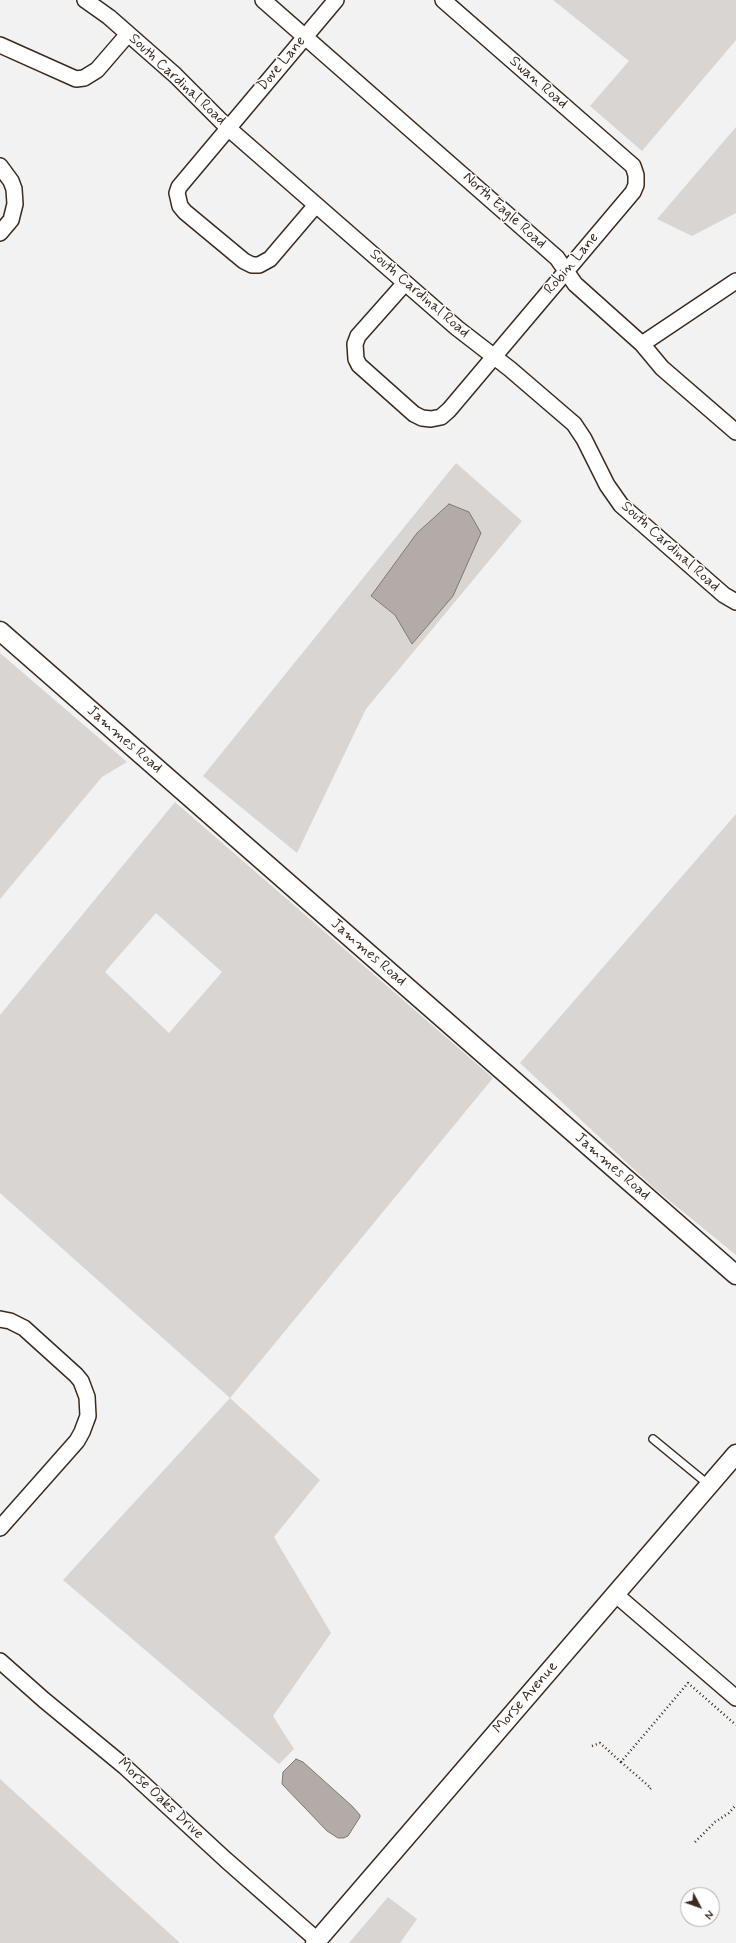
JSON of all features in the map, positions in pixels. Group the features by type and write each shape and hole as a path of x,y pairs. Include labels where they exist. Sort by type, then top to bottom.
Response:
{"street":[{"name":"South Cardinal Road","path":"84,0 109,16 175,75 228,128 405,282 574,424 584,439 607,485 621,505 724,595 736,602"},
{"name":"North Eagle Road","path":"263,0 557,258 575,284 642,344 662,368 736,432"},
{"name":"Dove Lane","path":"316,204 270,260 259,265 252,265 244,261 185,212 177,199 179,187 336,0"},
{"name":"Swan Road","path":"443,0 633,166"},
{"path":"0,45 76,79 84,78 97,70 128,34"},
{"path":"0,166 11,181 14,189 15,204 11,220 0,233"},
{"name":"Robin Lane","path":"405,282 358,336 354,351 356,359 359,365 414,414 422,418 431,419 441,417 633,192 636,185 636,175 633,166"},
{"path":"642,344 736,281"},
{"name":"Jammes Road","path":"0,631 736,1275"},
{"path":"0,1319 10,1321 24,1328 76,1375 80,1380 87,1397 88,1416 77,1441 0,1528"},
{"name":"Morse Avenue","path":"316,1942 736,1454"},
{"path":"615,1594 736,1698"},
{"name":"Morse Oaks Drive","path":"0,1661 44,1700 124,1766 316,1942"}],"lane":[{"path":"653,1439 709,1485"}],"path":[{"path":"621,1762 688,1683 736,1725"},
{"path":"592,1746 600,1743 651,1788 648,1791"},
{"path":"695,1842 715,1822 729,1813 736,1805"}],"shaded area":[{"path":"553,0 736,0 736,40 642,151 590,106 629,61"},
{"path":"736,127 736,213 692,236 657,219"},
{"path":"456,463 522,521 366,709 297,853 203,776","holes":["449,504 469,512 412,643 395,615 371,597 417,533"]},
{"path":"449,504 469,512 481,533 453,596 412,644 395,615 371,596 417,533"},
{"path":"0,653 127,762 102,777 0,899"},
{"path":"175,802 493,1078 230,1398 0,1193 0,1015","holes":["156,913 222,972 169,1033 105,972"]},
{"path":"736,814 736,1255 655,1189 520,1063"},
{"path":"230,1398 320,1480 274,1537 331,1633 273,1716 294,1749 279,1764 63,1580"},
{"path":"296,1759 303,1762 360,1815 348,1836 338,1838 327,1831 282,1784 283,1772"},
{"path":"0,1779 180,1943 0,1943"},
{"path":"388,1897 417,1919 400,1943 349,1943"}]}
